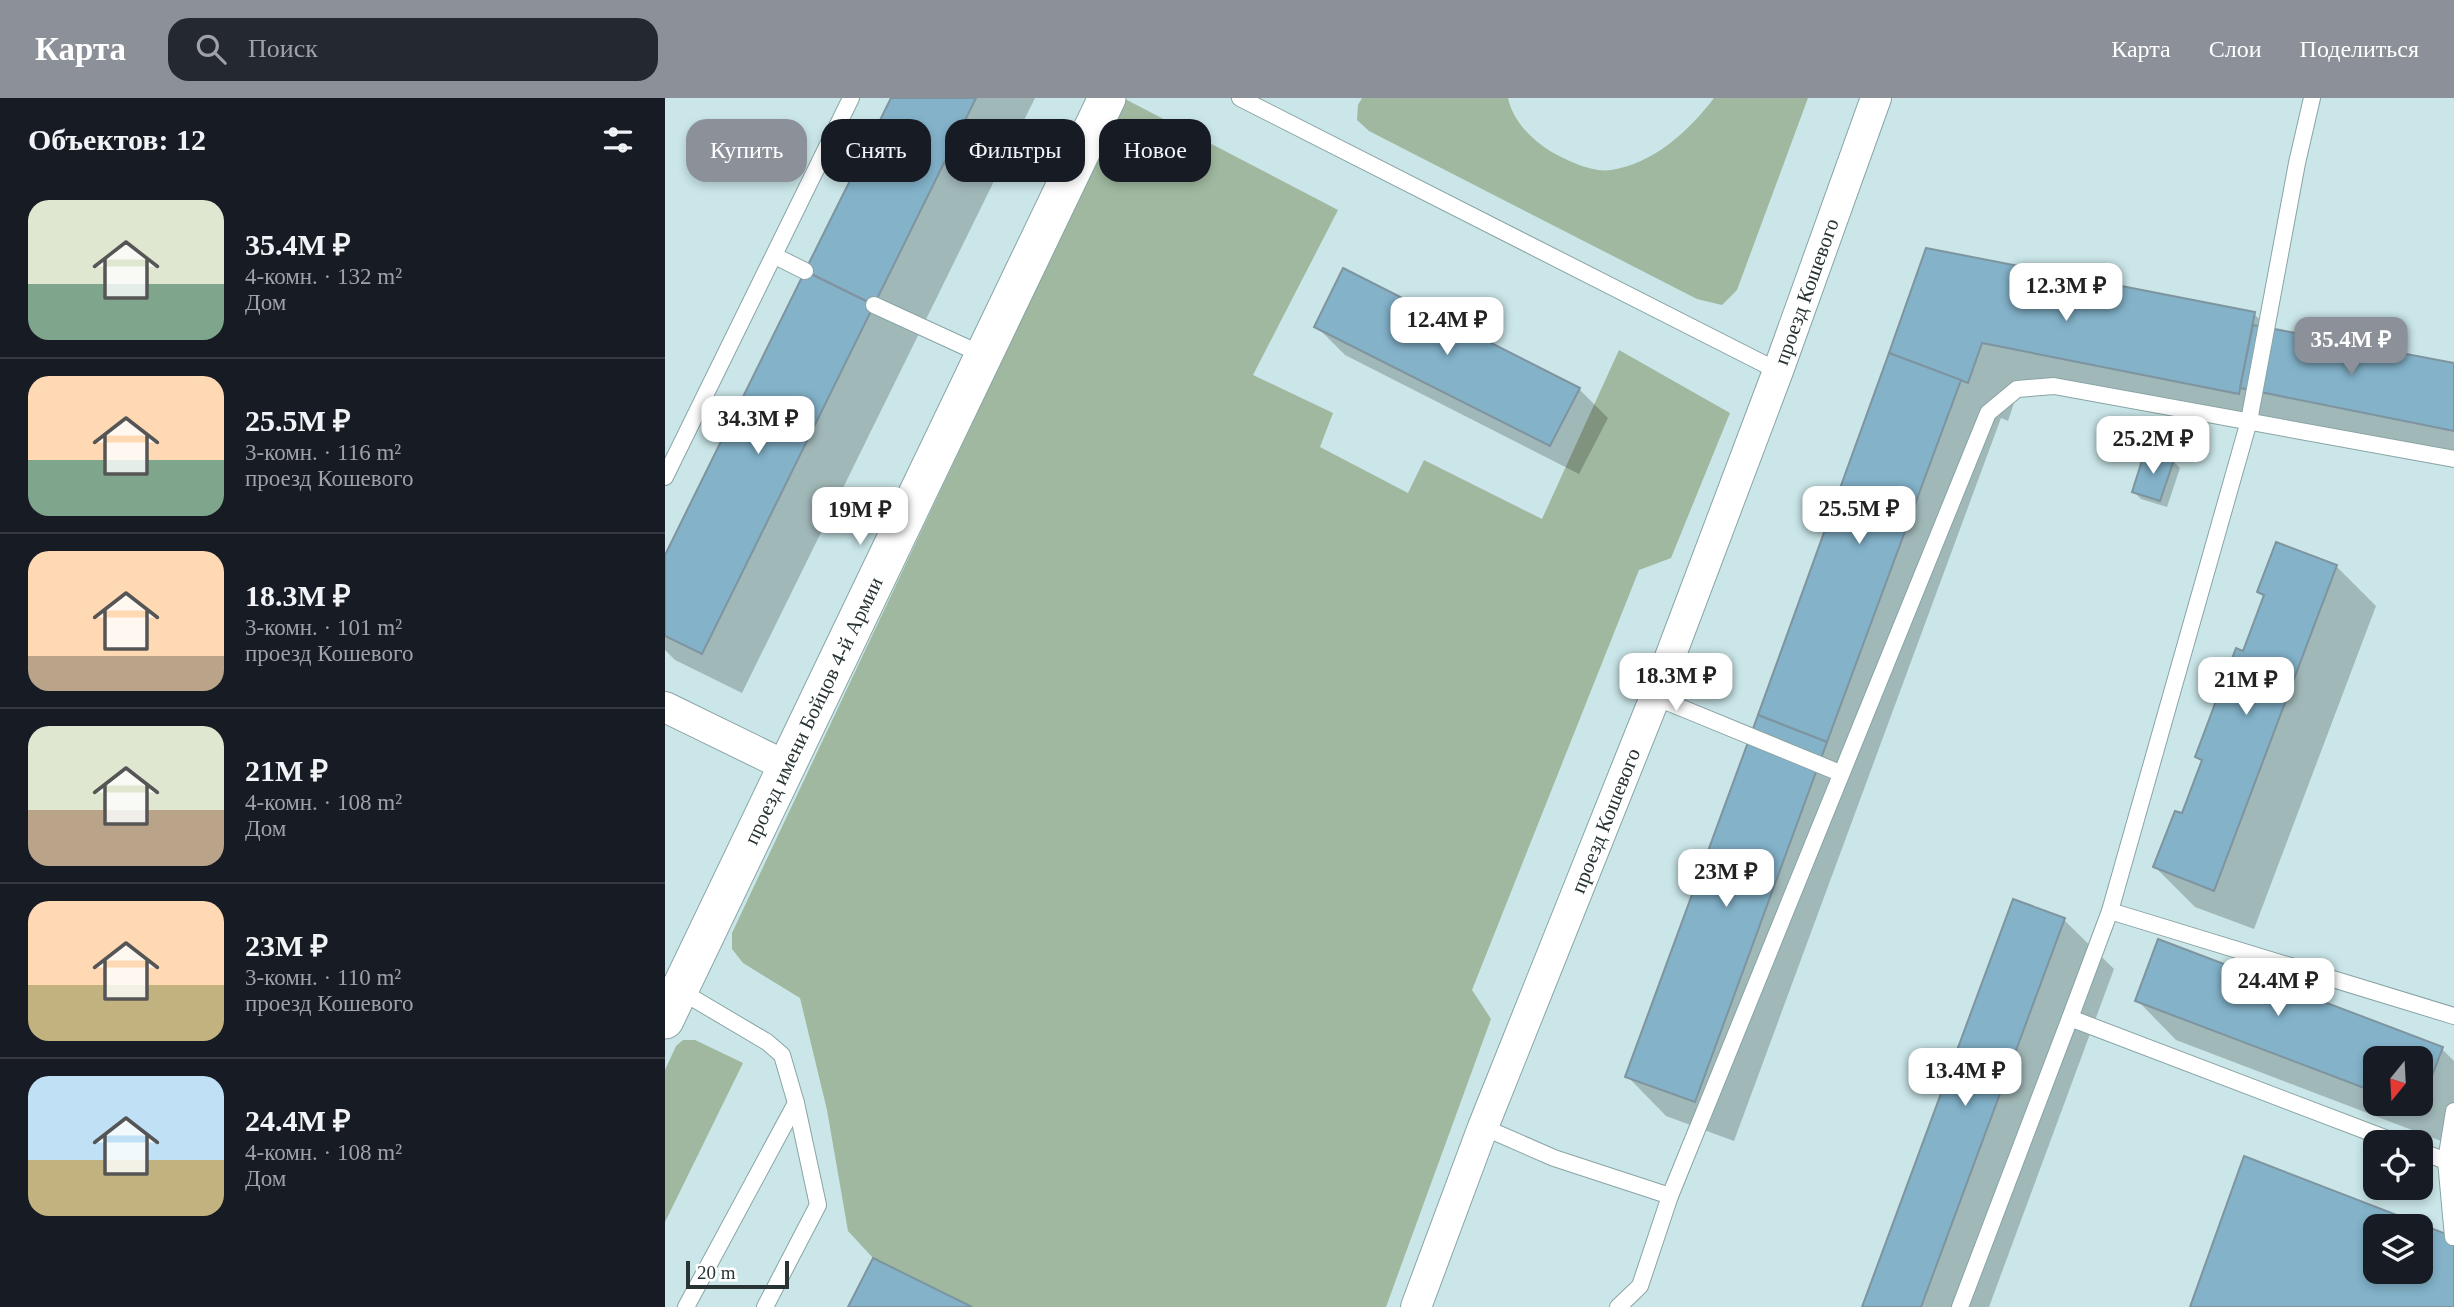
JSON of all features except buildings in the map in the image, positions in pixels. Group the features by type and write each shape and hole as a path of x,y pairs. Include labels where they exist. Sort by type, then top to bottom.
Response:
{"street":[{"name":"проезд имени Бойцов 4-й Армии","path":"672,1005 1107,98"},
{"name":"проезд Кошевого","path":"1416,1307 1483,1127 1655,697 1877,98"},
{"path":"665,707 788,766"}],"lane":[{"path":"665,477 851,98"},
{"path":"1240,98 1778,371"},
{"path":"1960,1307 2110,911 2249,421 2297,163 2312,98"},
{"path":"775,256 805,271"},
{"path":"874,305 983,355"},
{"path":"1618,1307 1640,1286 1670,1196 1988,413 2017,389 2054,386 2454,458"},
{"path":"1655,697 1840,773"},
{"path":"2110,911 2454,1016"},
{"path":"672,1005 767,1042 782,1055 796,1103 818,1205 765,1307"},
{"path":"2070,1018 2364,1130"},
{"path":"686,1307 796,1103"},
{"path":"2453,1237 2446,1161 2454,1111"},
{"path":"1483,1127 1553,1158 1670,1196"},
{"path":"2433,1156 2446,1161"}],"green space":[{"path":"1362,98 1508,98 1518,122 1543,146 1579,165 1596,170 1611,170 1641,161 1669,144 1714,98 1808,98 1737,290 1722,305 1697,299 1369,131 1357,120 1358,105"},
{"path":"1125,99 1163,119 1116,119"},
{"path":"1211,144 1338,210 1253,375 1333,413 1320,447 1408,493 1424,460 1542,519 1619,350 1730,413 1671,558 1639,570 1472,990 1491,1019 1386,1307 972,1307 873,1258 848,1231 827,1110 800,998 743,963 732,949 732,933 1099,154 1099,182 1211,182"},
{"path":"683,1040 695,1040 743,1063 665,1222 665,1070 676,1046"}]}
